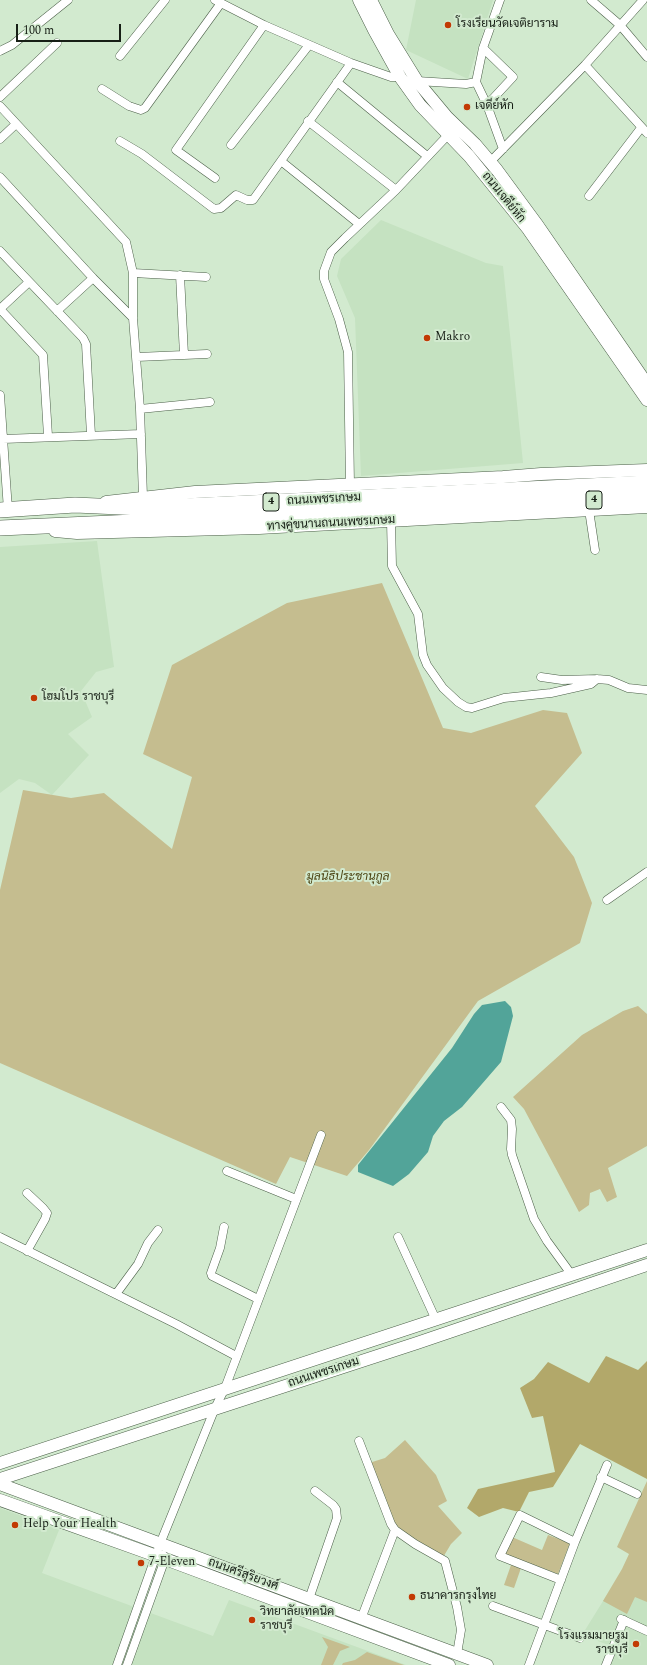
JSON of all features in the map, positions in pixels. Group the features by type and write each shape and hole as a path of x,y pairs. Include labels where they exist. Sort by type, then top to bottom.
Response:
{"highway":[{"name":"ถนนเพชรเกษม","path":"7,527 542,496 647,483"},
{"name":"ถนนเพชรเกษม","path":"4,510 75,505 142,508 542,496 647,496"}],"main road":[{"name":"ถนนเจดีย์หัก","path":"359,0 400,77 420,105 473,160 528,229 647,400"},
{"name":"ถนนเจดีย์หัก","path":"371,0 388,34 417,81 447,117 475,144 490,162 536,223 647,384"},
{"name":"4","path":"75,505 195,492 647,470"},
{"name":"ทางคู่ขนานถนนเพชรเกษม","path":"7,527 77,533 259,528 647,507"},
{"name":"ถนนเพชรเกษม","path":"0,1462 647,1250"},
{"path":"624,1258 629,1271"},
{"name":"ถนนเพชรเกษม","path":"0,1479 417,1343 647,1264"},
{"name":"ถนนศรีสุริยวงศ์","path":"0,1484 487,1665"},
{"name":"ถนนศรีสุริยวงศ์","path":"0,1500 160,1558 441,1664"},
{"path":"441,1664 442,1649"}],"street":[{"path":"0,51 12,44 68,0"},
{"path":"120,56 165,0"},
{"path":"500,0 482,48 476,82 487,104 503,149"},
{"path":"591,0 620,26 647,57"},
{"path":"490,162 585,65 643,0"},
{"path":"102,89 129,106 141,110 145,108 218,2 264,25 351,63 391,77 400,77"},
{"path":"215,178 176,150 264,25"},
{"path":"0,97 57,43"},
{"path":"231,145 309,45"},
{"path":"482,48 513,77 487,104"},
{"path":"120,141 142,154 216,210 221,208 236,195 247,200 253,200 308,121 351,63"},
{"path":"585,65 644,131 589,196"},
{"path":"417,81 466,84 476,82"},
{"path":"337,82 427,156"},
{"path":"0,106 124,239 129,249 133,273 133,318 137,357 144,497"},
{"path":"308,121 396,190"},
{"path":"0,139 16,124"},
{"path":"350,485 348,352 339,319 324,279 324,271 331,252 396,190 448,135"},
{"path":"281,160 359,224"},
{"path":"0,177 93,278 133,318"},
{"path":"0,251 83,338 86,344 91,435"},
{"path":"133,273 206,277"},
{"path":"180,275 184,355"},
{"path":"57,311 93,278"},
{"path":"29,282 0,309 43,355 48,436"},
{"path":"137,357 207,354"},
{"path":"0,395 3,439 4,510"},
{"path":"140,409 210,402"},
{"path":"3,439 48,436 141,434"},
{"path":"589,510 595,550"},
{"path":"392,521 392,566 418,614 423,655 427,666 443,688 458,702 466,707 472,708 504,698 551,693 591,684 597,679"},
{"path":"542,676 562,680 609,680 628,688 647,690"},
{"path":"607,900 647,872"},
{"path":"501,1107 511,1120 512,1129 510,1149 534,1219 546,1241 571,1274"},
{"path":"127,1665 160,1558 160,1544 224,1388 321,1135"},
{"path":"227,1171 296,1199"},
{"path":"27,1194 47,1213 27,1251"},
{"path":"224,1227 220,1248 211,1273 212,1276 258,1300"},
{"path":"116,1294 138,1264 148,1243 158,1230"},
{"path":"0,1237 116,1294 236,1356"},
{"path":"398,1237 436,1320"},
{"path":"359,1441 390,1524 395,1530 415,1544 445,1561 457,1607 461,1630 457,1654"},
{"path":"529,1665 575,1542 607,1465"},
{"path":"601,1477 637,1494"},
{"path":"309,1599 337,1518 334,1505 315,1491"},
{"path":"561,1580 500,1556 520,1515 575,1542"},
{"path":"361,1619 395,1530"},
{"path":"117,1665 160,1558"},
{"path":"493,1606 580,1638"},
{"path":"608,1663 623,1620 647,1631"}],"shaded area":[{"name":"โรงเรียนวัดเจติยาราม","path":"416,0 493,0 468,79 406,50"},
{"path":"381,220 486,263 503,266 523,463 361,476 355,318 337,276 341,259"},
{"path":"97,541 114,667 96,672 81,691 92,717 68,734 89,755 52,795 35,783 19,779 0,793 0,547"},
{"path":"606,1356 638,1370 647,1361 647,1479 580,1444 553,1487 529,1492 519,1512 503,1508 479,1517 467,1508 478,1489 555,1472 543,1416 532,1418 520,1388 534,1379 548,1362 589,1383"},
{"path":"0,1508 59,1530 42,1573 213,1636 229,1600 406,1665 0,1665"},
{"name":"โรงแรมมายรูม ราชบุรี","path":"613,1585 647,1600 647,1665 604,1665 611,1646 582,1635"}],"green space":[{"name":"มูลนิธิประชานุกูล","path":"382,583 443,728 471,733 543,710 567,713 582,753 535,806 574,857 592,903 580,943 478,1001 369,1150 347,1176 290,1157 276,1184 0,1063 0,890 23,790 71,798 104,793 172,849 192,777 143,754 172,665 287,603"},
{"path":"638,1006 647,1014 647,1146 608,1168 617,1197 607,1202 600,1189 590,1193 589,1205 579,1212 524,1109 513,1097 582,1035 623,1011"},
{"path":"405,1440 436,1475 447,1501 438,1506 462,1533 451,1544 442,1559 395,1530 369,1463 385,1458"},
{"path":"647,1481 647,1602 635,1597 627,1614 603,1601 629,1554 617,1547"},
{"path":"548,1535 570,1543 558,1574 504,1554 512,1537 542,1550"},
{"path":"511,1565 521,1568 514,1588 504,1585"},
{"path":"322,1637 350,1647 340,1651 333,1665 321,1665 328,1647"},
{"path":"367,1652 404,1665 342,1665 343,1663 355,1660"}],"water":[{"path":"505,1001 511,1007 513,1016 501,1062 462,1107 444,1121 433,1136 428,1152 409,1174 393,1186 358,1172 358,1165 452,1048 474,1014 482,1005"}],"place":[{"name":"โรงเรียนวัดเจติยาราม","path":"448,25"},
{"name":"เจดีย์หัก","path":"467,107"},
{"name":"Makro","path":"427,338"},
{"name":"โฮมโปร ราชบุรี","path":"34,698"},
{"name":"Help Your Health","path":"15,1525"},
{"name":"7-Eleven","path":"141,1563"},
{"name":"ธนาคารกรุงไทย","path":"412,1597"},
{"name":"วิทยาลัยเทคนิค ราชบุรี","path":"252,1620"},
{"name":"โรงแรมมายรูม ราชบุรี","path":"636,1644"}]}
